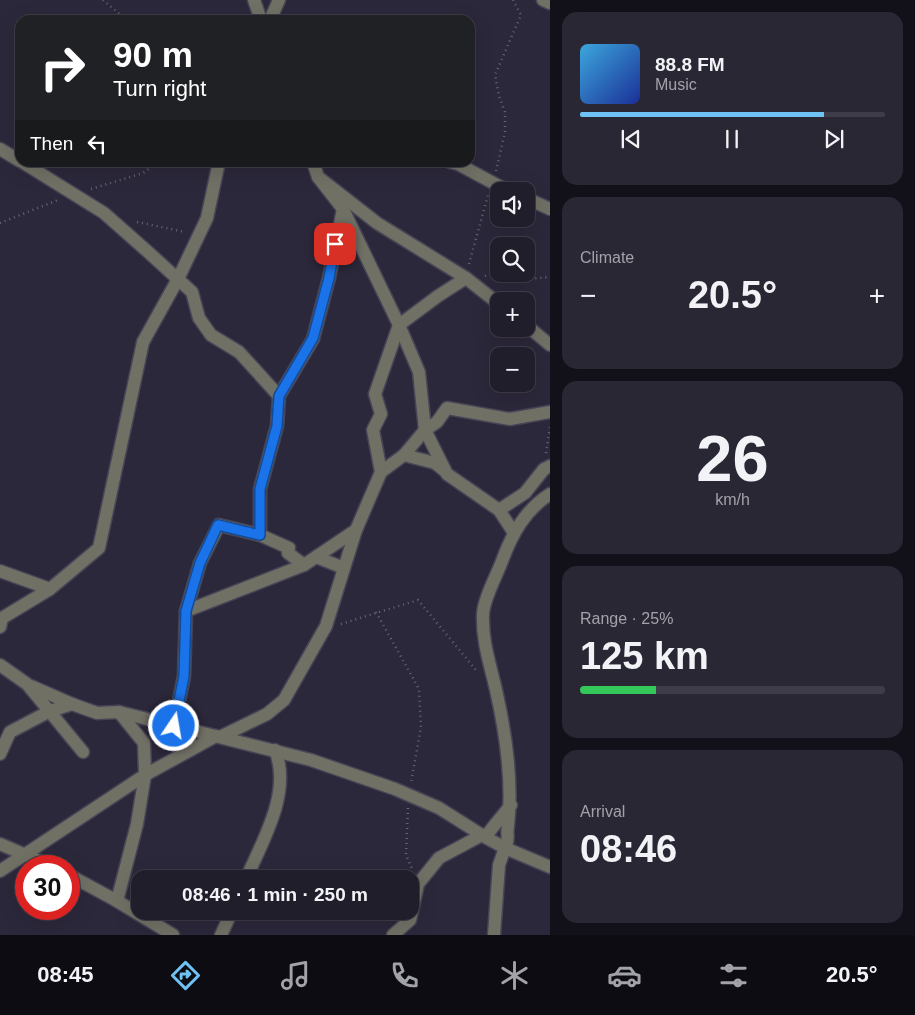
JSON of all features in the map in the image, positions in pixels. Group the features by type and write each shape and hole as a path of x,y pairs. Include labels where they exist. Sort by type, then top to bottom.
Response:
{"street":[{"path":"254,0 259,15"},
{"path":"272,15 279,0"},
{"path":"543,0 550,3"},
{"path":"0,150 15,159"},
{"path":"29,167 104,213 178,279 192,292 198,318 211,336 239,352 279,396"},
{"path":"0,627 2,618 50,589 99,548 143,342 178,279 207,218 218,167"},
{"path":"315,167 318,177 343,209 399,325 419,372 425,430 448,474"},
{"path":"463,167 490,182"},
{"path":"318,177 377,223 466,278 490,297"},
{"path":"535,202 550,209"},
{"path":"260,535 260,489 277,426 279,396 313,338 329,278 343,209"},
{"path":"381,472 373,430 381,414 375,394 399,325 466,278"},
{"path":"535,332 550,345"},
{"path":"0,844 26,855 145,775 267,714 284,700 326,626 356,530 381,472 404,455 425,430 437,422 447,408 510,419 550,412"},
{"path":"404,455 435,463 499,510 514,533"},
{"path":"499,510 525,493 547,468"},
{"path":"494,935 499,865 508,842 507,829 511,805 503,730 496,691 484,645 483,612 514,533 536,503 550,494"},
{"path":"174,726 184,676 186,611 200,563 218,525 260,535 289,548 288,554 304,565"},
{"path":"186,611 304,565 356,530"},
{"path":"316,557 344,568"},
{"path":"0,571 50,589"},
{"path":"0,665 26,684 83,752"},
{"path":"26,684 98,713 119,712 311,760 409,795 439,808 505,848 550,867"},
{"path":"0,754 10,732 50,711 72,704"},
{"path":"117,901 138,824 145,775 144,743 119,712"},
{"path":"250,870 280,796 280,762 275,750"},
{"path":"419,883 440,858 483,836 511,805"},
{"path":"0,871 15,862"},
{"path":"80,881 173,935"},
{"path":"221,935 228,920"},
{"path":"394,935 410,920"}],"path":[{"path":"103,0 119,15"},
{"path":"491,182 499,164 505,132 506,112 499,96 495,75 521,15 513,0"},
{"path":"466,278 490,186"},
{"path":"133,221 199,234"},
{"path":"535,278 550,277"},
{"path":"547,468 550,427"},
{"path":"326,626 336,626 418,600 478,671"},
{"path":"376,612 419,689 422,727 409,795 406,855 412,870"}],"route":[{"path":"174,726 184,676 186,611 200,563 218,525 260,535 260,489 277,426 279,396 313,338 329,278 335,244"}]}
